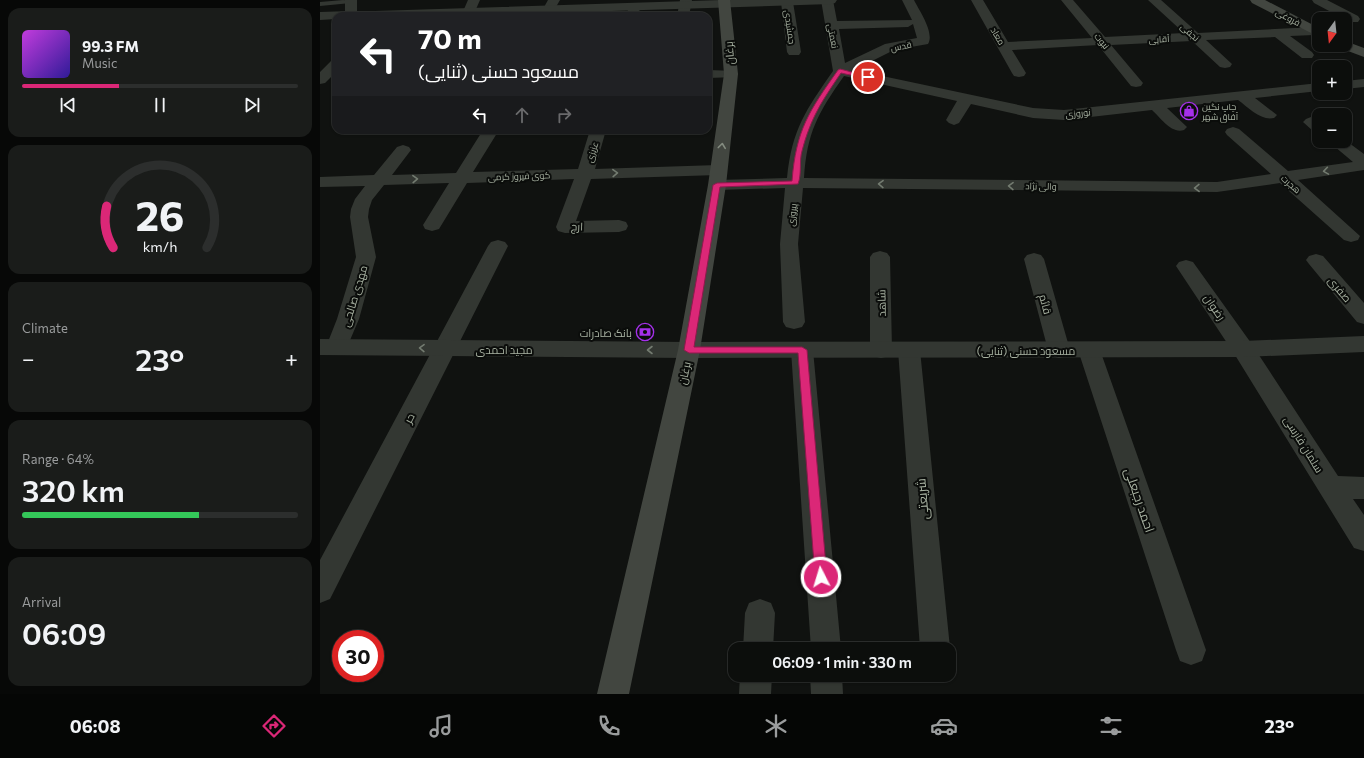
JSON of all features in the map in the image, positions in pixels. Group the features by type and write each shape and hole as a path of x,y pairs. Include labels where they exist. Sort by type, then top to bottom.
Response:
{"main road":[{"name":"فروغی","path":"1256,0 1312,29"},
{"name":"برغان","path":"613,694 689,350 718,177 731,74 724,2"},
{"path":"1352,48 1364,53"}],"street":[{"path":"351,0 351,12"},
{"path":"468,12 474,0"},
{"name":"نعمتی","path":"826,0 840,71"},
{"path":"513,12 552,5 580,12 640,7 685,7 724,2 831,0"},
{"name":"قدس","path":"840,71 890,47 923,41 924,37 908,0"},
{"name":"معاد","path":"977,0 1019,73"},
{"name":"نبوت","path":"1067,0 1136,83"},
{"name":"نجفی","path":"1154,0 1225,64"},
{"path":"1318,0 1354,19"},
{"name":"جمشیدی","path":"786,1 794,52"},
{"path":"320,16 332,16"},
{"path":"831,25 908,23"},
{"name":"آقایی","path":"1004,46 1312,32"},
{"path":"1278,33 1307,55"},
{"path":"320,80 332,68"},
{"name":"نوروزی","path":"840,71 1033,113 1064,115 1312,88"},
{"name":"پیروزی","path":"794,322 789,244 797,157 804,130 815,107 840,71"},
{"path":"712,74 731,74"},
{"path":"1352,84 1364,83"},
{"path":"1242,96 1269,115"},
{"path":"954,120 966,99"},
{"path":"1155,105 1179,127"},
{"name":"هجرت","path":"1232,132 1351,236"},
{"path":"432,226 489,134"},
{"name":"عزیزی","path":"585,174 597,134"},
{"path":"1345,148 1364,164"},
{"name":"مهدی صالحی","path":"329,347 348,320 366,257 359,217 360,209 364,199 403,150"},
{"name":"والی نژاد","path":"718,177 795,183 1201,188 1284,178 1364,164"},
{"name":"کوی فیروز کرمی","path":"320,182 585,174 718,177"},
{"name":"ارج","path":"585,174 565,227 619,226"},
{"name":"حر","path":"320,589 498,246"},
{"name":"شاهد","path":"880,256 881,350"},
{"name":"قائم","path":"1034,259 1059,350"},
{"name":"صفری","path":"1316,260 1364,317"},
{"name":"رضوان","path":"1186,266 1243,349"},
{"name":"مسعود حسنی (ثنایی)","path":"689,350 1243,349 1364,344"},
{"name":"مجید احمدی","path":"329,347 689,350"},
{"name":"سلمان فارسی","path":"1243,349 1364,539"},
{"path":"802,350 825,642"},
{"name":"شریعتی","path":"909,350 934,642"},
{"name":"احمد رجبعلی","path":"1089,350 1191,650"},
{"path":"1331,487 1364,488"},
{"path":"758,642 760,613"},
{"path":"755,694 756,682"},
{"path":"826,682 827,694"}],"lane":[{"path":"320,4 351,0"}],"place":[{"name":"چاپ نگین آفاق شهر","path":"1189,111"},
{"name":"بانک صادرات","path":"645,332"}],"route":[{"path":"821,577 802,350 689,350 717,185 795,183 797,157 804,130 815,107 840,71 868,77"}]}
